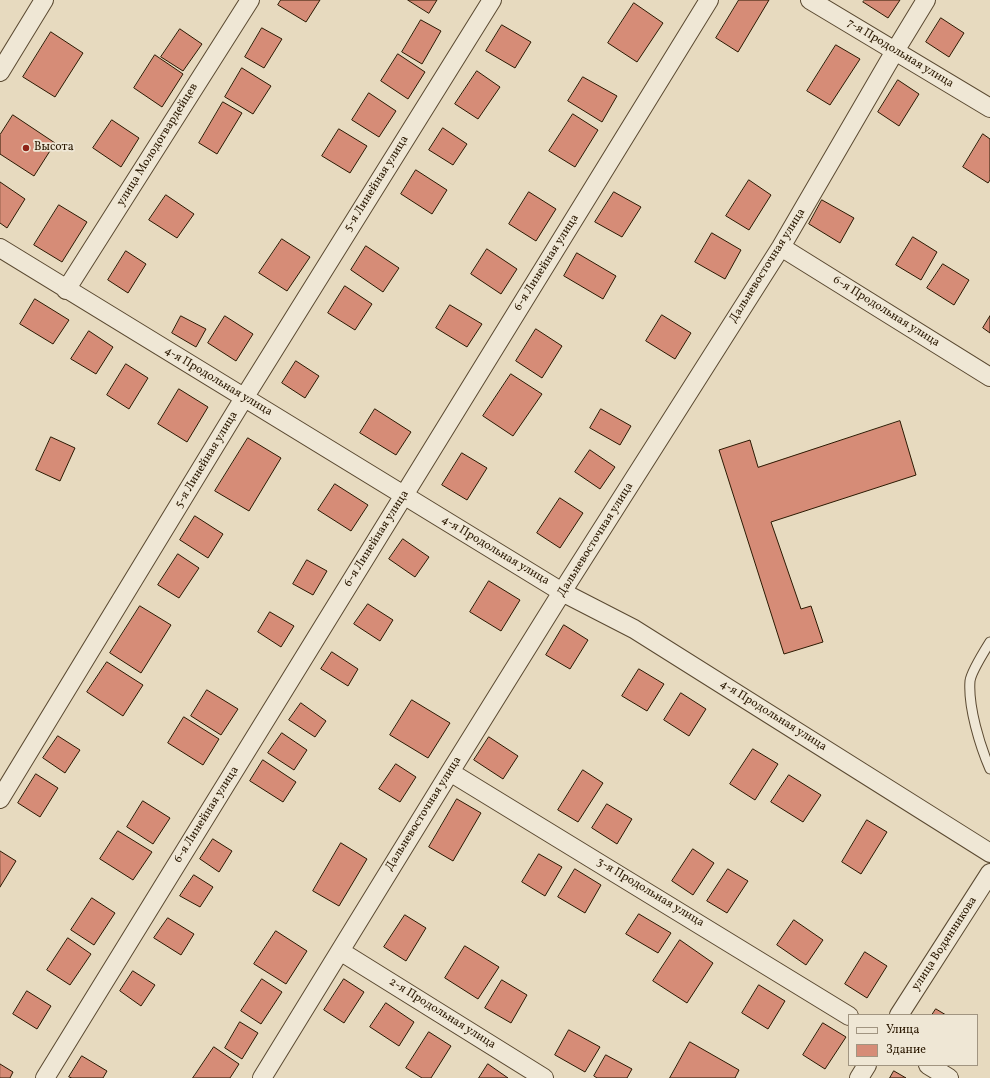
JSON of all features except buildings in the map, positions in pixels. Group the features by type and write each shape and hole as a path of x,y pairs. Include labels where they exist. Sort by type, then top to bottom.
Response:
{"street":[{"path":"0,72 44,0"},
{"name":"улица Молодогвардейцев","path":"66,290 250,0"},
{"name":"5-я Линейная улица","path":"0,799 244,398 492,0"},
{"name":"6-я Линейная улица","path":"45,1078 709,0"},
{"name":"7-я Продольная улица","path":"810,0 990,108"},
{"name":"Дальневосточная улица","path":"262,1078 562,592 781,247 926,0"},
{"name":"6-я Продольная улица","path":"781,247 990,377"},
{"name":"4-я Продольная улица","path":"0,248 66,290 562,592 634,629 990,853"},
{"name":"3-я Продольная улица","path":"450,772 848,1015"},
{"name":"улица Водянникова","path":"900,1014 990,873"},
{"name":"2-я Продольная улица","path":"340,951 544,1078"},
{"path":"859,1078 866,1066"},
{"path":"930,1066 949,1078"}],"lane":[{"path":"990,642 970,680 971,707 983,754 990,769"}],"place":[{"name":"Высота","path":"26,148"}]}
